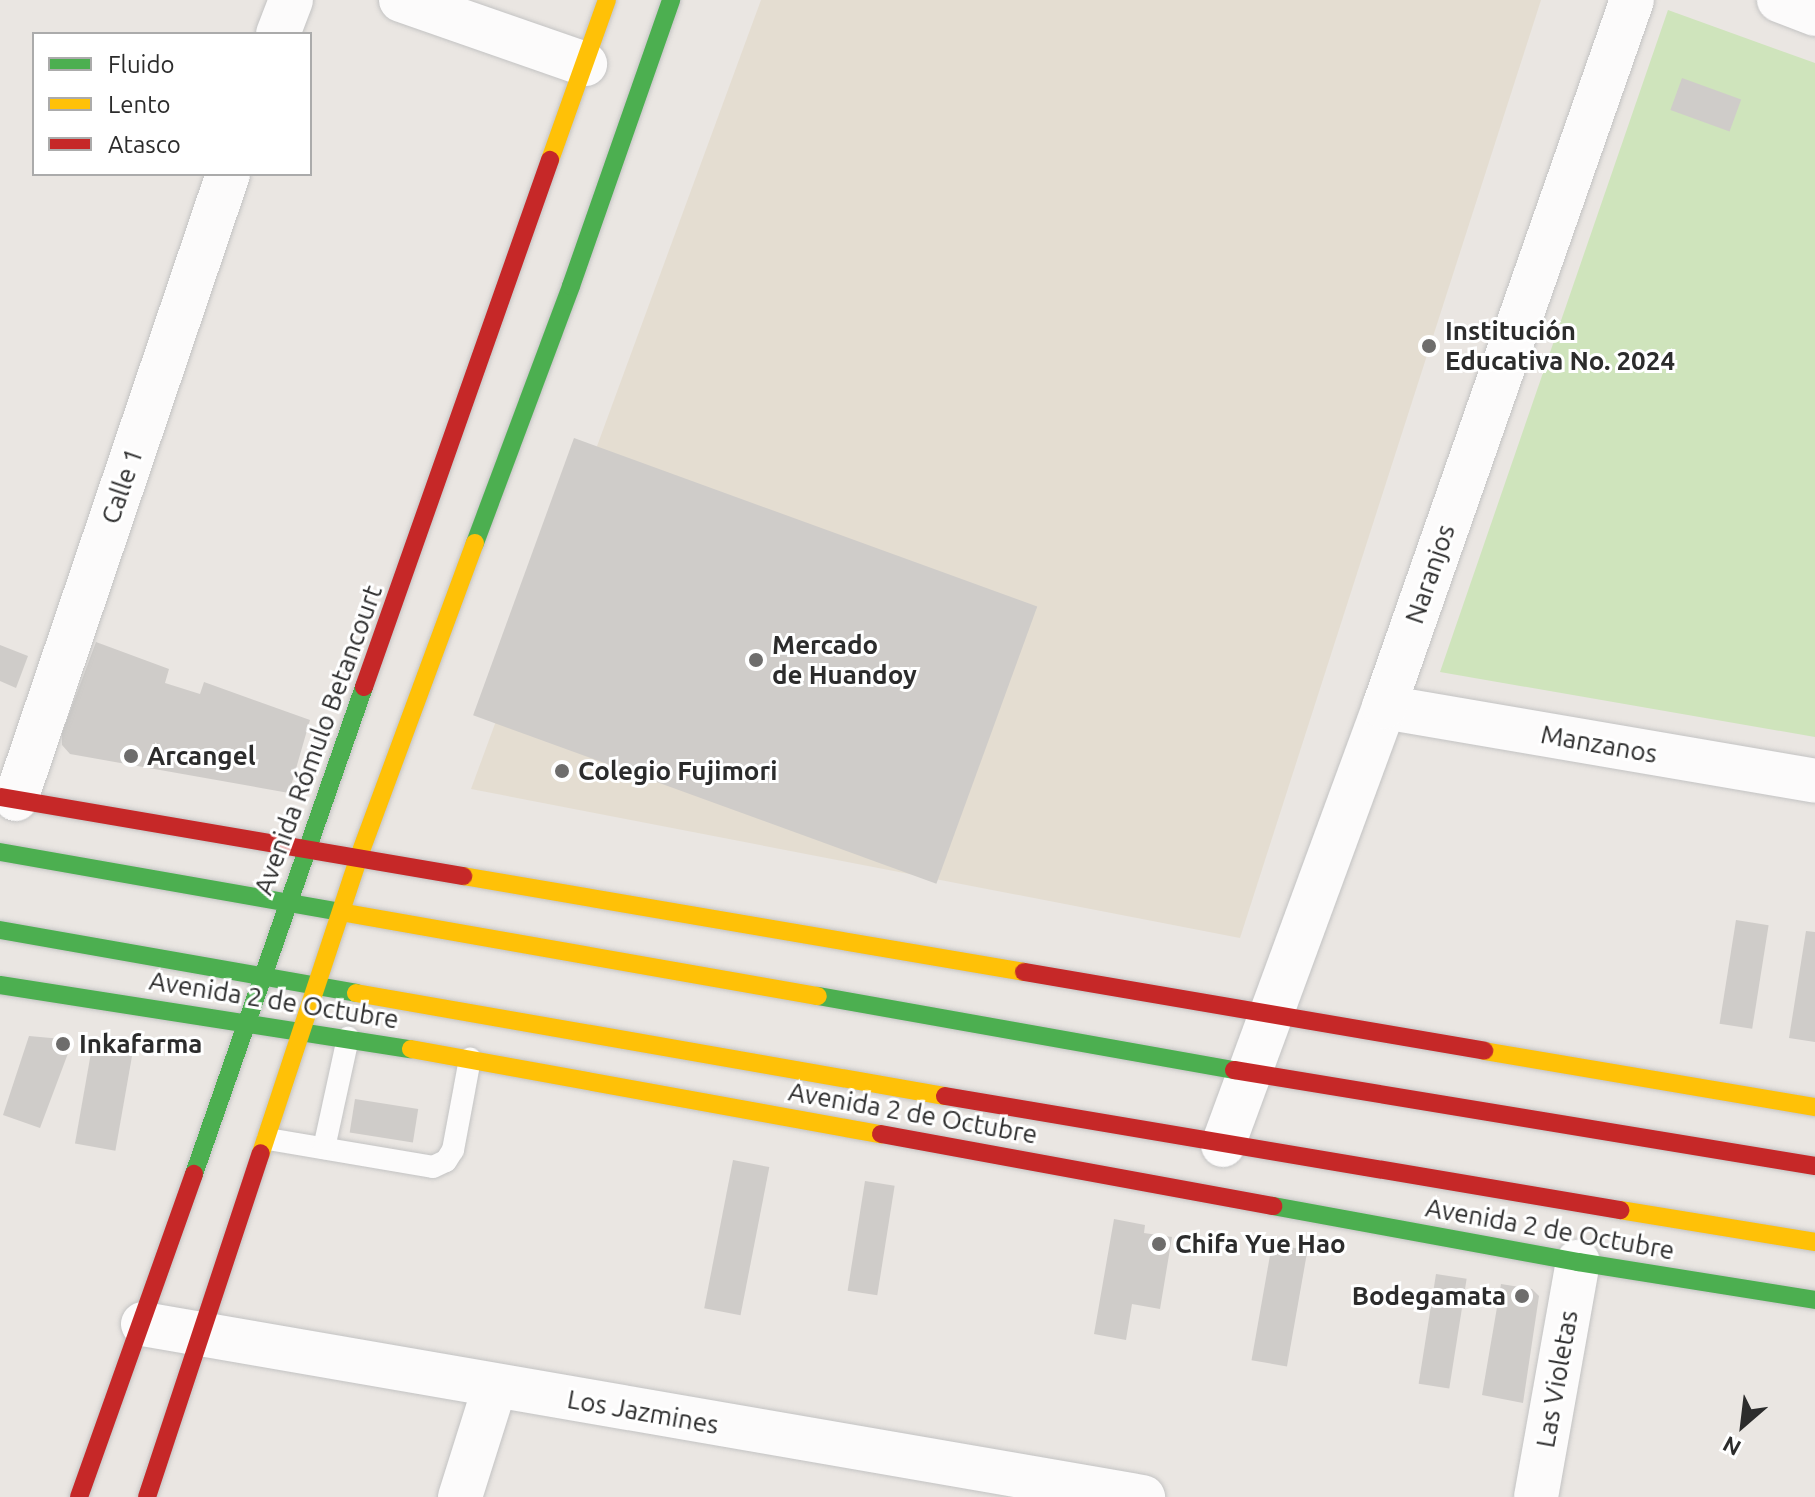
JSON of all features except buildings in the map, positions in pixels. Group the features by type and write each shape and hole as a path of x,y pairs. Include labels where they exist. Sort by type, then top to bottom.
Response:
{"street":[{"path":"279,32 291,0"},
{"path":"401,0 585,64"},
{"name":"Avenida Rómulo Betancourt","path":"79,1497 143,1324 288,900 607,0"},
{"path":"147,1497 204,1334 358,859 571,286 671,0"},
{"name":"Naranjos","path":"1223,1145 1384,707 1632,0"},
{"path":"1779,0 1815,14"},
{"name":"Calle 1","path":"8,798 227,176"},
{"name":"Manzanos","path":"1384,707 1815,781"},
{"path":"8,798 1272,1017 1815,1107"},
{"path":"0,852 341,909 1252,1073 1815,1166"},
{"name":"Avenida 2 de Octubre","path":"0,930 1223,1145 1815,1242"},
{"name":"Avenida 2 de Octubre","path":"0,985 246,1021 470,1059 1578,1262 1815,1300"},
{"name":"Las Violetas","path":"1536,1497 1578,1262"},
{"name":"Los Jazmines","path":"143,1324 1143,1497"},
{"path":"460,1497 495,1386"}],"lane":[{"path":"324,1148 348,1038"},
{"path":"268,1139 433,1167 446,1161 453,1150 470,1059"}],"shaded area":[{"path":"761,0 1541,0 1240,938 471,789"}],"green space":[{"path":"1668,10 1815,63 1815,737 1440,672"}],"traffic: fast":[{"path":"475,543 571,286 671,0"},
{"path":"194,1174 364,687"},
{"path":"0,852 346,913"},
{"path":"0,930 356,993"},
{"path":"0,985 411,1049"},
{"path":"818,996 1234,1070"},
{"path":"1273,1206 1578,1262 1815,1300"}],"traffic: slow":[{"path":"550,160 607,0"},
{"path":"261,1153 358,859 475,543"},
{"path":"463,876 1024,972"},
{"path":"346,913 818,996"},
{"path":"356,993 945,1096"},
{"path":"411,1049 881,1134"},
{"path":"1484,1051 1815,1107"},
{"path":"1620,1210 1815,1242"}],"traffic: jam":[{"path":"364,687 550,160"},
{"path":"0,797 463,876"},
{"path":"1024,972 1484,1051"},
{"path":"1234,1070 1815,1166"},
{"path":"945,1096 1620,1210"},
{"path":"881,1134 1273,1206"},
{"path":"147,1497 261,1153"},
{"path":"79,1497 194,1174"}],"place":[{"name":"Institución Educativa No. 2024","path":"1429,346"},
{"name":"Mercado de Huandoy","path":"756,660"},
{"name":"Arcangel","path":"131,756"},
{"name":"Colegio Fujimori","path":"562,771"},
{"name":"Inkafarma","path":"63,1044"},
{"name":"Chifa Yue Hao","path":"1159,1244"},
{"name":"Bodegamata","path":"1522,1296"}]}
